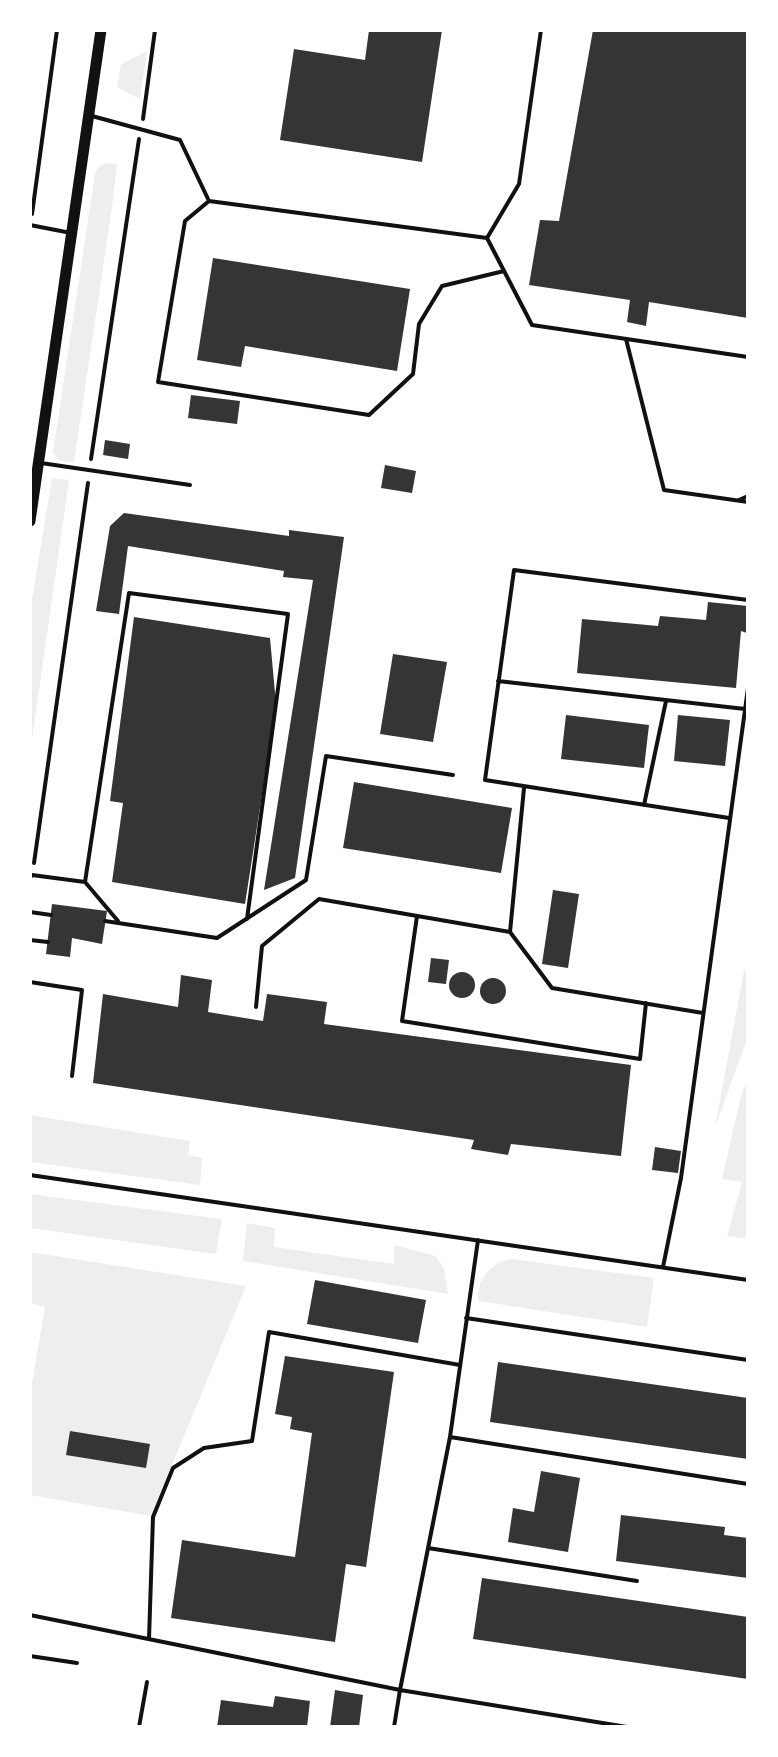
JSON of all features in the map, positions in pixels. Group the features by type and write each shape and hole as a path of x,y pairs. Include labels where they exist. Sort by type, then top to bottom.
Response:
{"street":[{"path":"30,521 101,30"}],"lane":[{"path":"487,238 519,184 541,30"},
{"path":"90,115 180,140 209,201"},
{"path":"487,238 209,201 185,221 158,382 369,415 413,374 419,324 442,286 504,271"},
{"path":"30,225 71,233"},
{"path":"487,238 532,325 748,357"},
{"path":"626,339 664,490 748,502"},
{"path":"39,462 190,485"},
{"path":"737,501 748,496"},
{"path":"729,818 485,780 514,570 748,600"},
{"path":"85,882 129,593 288,614 247,919"},
{"path":"498,681 745,709"},
{"path":"663,1267 678,1197 748,688"},
{"path":"644,805 666,701"},
{"path":"105,921 217,938 306,880 326,756 453,775"},
{"path":"524,788 510,932 552,988 703,1013"},
{"path":"30,878 32,875 85,882 120,923"},
{"path":"256,1007 262,946 319,899 510,932"},
{"path":"30,912 51,915"},
{"path":"417,916 402,1021 640,1059 646,1003"},
{"path":"30,940 48,942"},
{"path":"30,982 82,990 72,1076"},
{"path":"30,1175 748,1280"},
{"path":"394,1727 450,1437 478,1240"},
{"path":"466,1318 748,1360"},
{"path":"149,1639 153,1517 173,1468 204,1448 252,1441 269,1332 460,1365"},
{"path":"450,1437 748,1484"},
{"path":"428,1548 637,1581"},
{"path":"30,1615 400,1690 627,1727"},
{"path":"30,1656 77,1663"},
{"path":"139,1727 147,1682"}],"path":[{"path":"30,225 57,30"}],"shaded area":[{"path":"147,51 140,99 117,87 121,64"},
{"path":"117,164 112,207 74,462 65,462 57,459 53,452 95,174 99,166"},
{"path":"52,478 69,480 30,753 30,611"},
{"path":"744,970 748,971 748,1037 715,1127"},
{"path":"748,1080 748,1239 727,1236 742,1182 722,1179 742,1092"},
{"path":"30,1115 190,1141 188,1155 202,1158 200,1185 30,1162"},
{"path":"30,1194 222,1219 216,1254 30,1228"},
{"path":"247,1223 275,1228 274,1247 394,1264 394,1245 436,1256 444,1269 448,1294 243,1261"},
{"path":"30,1252 246,1286 151,1516 30,1495 30,1395 45,1307 30,1303"},
{"path":"512,1259 654,1278 647,1327 478,1301 480,1283 487,1272 499,1262"}],"building":[{"path":"369,30 442,30 422,162 280,140 294,49 365,60"},
{"path":"593,30 748,30 748,318 649,302 646,326 627,322 630,300 529,285 540,220 559,221"},
{"path":"213,258 410,289 397,371 245,346 241,367 197,360"},
{"path":"191,395 240,401 237,424 188,418"},
{"path":"105,440 130,444 128,459 103,455"},
{"path":"385,465 416,471 412,493 381,488"},
{"path":"124,513 289,536 289,530 344,537 295,878 264,890 313,580 283,577 284,571 128,546 119,614 96,611 110,526"},
{"path":"708,602 748,606 747,633 741,631 736,688 577,673 582,619 658,626 660,616 706,620"},
{"path":"134,617 270,638 276,704 245,904 112,882 123,803 110,801"},
{"path":"393,654 447,662 433,742 380,734"},
{"path":"566,715 649,725 644,768 561,759"},
{"path":"678,715 730,720 725,766 674,761"},
{"path":"354,782 512,808 501,873 343,848"},
{"path":"553,890 579,894 568,968 542,964"},
{"path":"52,904 107,911 102,944 72,938 70,957 46,954"},
{"path":"431,958 449,960 446,984 428,982"},
{"path":"462,972 471,976 475,985 471,994 462,998 453,994 449,985 453,976"},
{"path":"181,975 212,980 208,1012 263,1021 267,994 327,1002 324,1024 631,1065 621,1156 511,1144 508,1155 471,1149 474,1140 93,1083 103,994 178,1007"},
{"path":"493,978 502,982 506,991 502,1000 493,1004 484,1000 480,991 484,982"},
{"path":"655,1147 681,1151 678,1173 652,1170"},
{"path":"315,1280 426,1300 418,1343 307,1324"},
{"path":"285,1356 394,1372 366,1567 346,1564 335,1642 171,1618 182,1540 295,1557 312,1433 290,1429 292,1417 275,1414"},
{"path":"498,1362 748,1398 748,1459 490,1422"},
{"path":"70,1431 150,1444 146,1468 66,1455"},
{"path":"541,1471 580,1478 568,1552 508,1542 513,1508 534,1512"},
{"path":"621,1515 725,1527 724,1535 748,1538 748,1578 616,1561"},
{"path":"482,1578 748,1617 748,1679 473,1639"},
{"path":"335,1690 363,1695 359,1727 330,1727"},
{"path":"275,1696 310,1701 307,1727 217,1727 221,1700 273,1707"}]}
